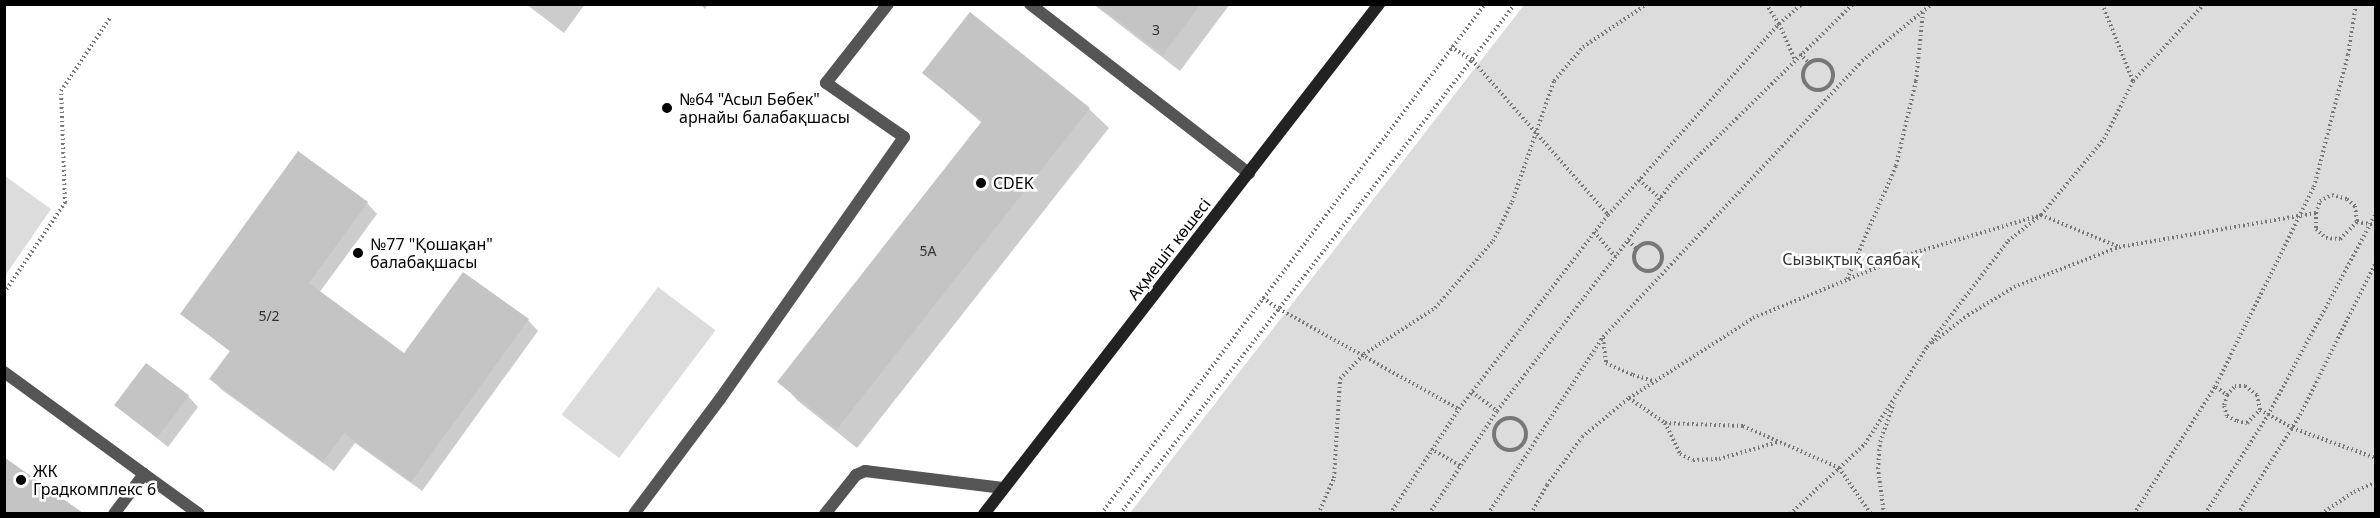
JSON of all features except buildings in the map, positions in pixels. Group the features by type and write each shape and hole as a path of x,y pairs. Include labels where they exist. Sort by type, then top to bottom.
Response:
{"main road":[{"name":"Ақмешіт көшесі","path":"984,513 1380,4"}],"lane":[{"path":"634,513 720,399 904,137 826,83 888,4"},
{"path":"1030,4 1249,173"},
{"path":"4,372 199,513"},
{"path":"825,513 856,475 865,471 1004,488"},
{"path":"114,513 144,474"}],"path":[{"path":"1101,513 1485,4"},
{"path":"1120,513 1515,4"},
{"path":"1318,513 1334,478 1340,379 1364,354 1435,308 1493,241 1512,202 1538,133 1554,81 1582,47 1647,4"},
{"path":"1766,4 1779,24 1795,60"},
{"path":"1390,513 1459,409 1594,232 1779,24 1802,4"},
{"path":"1429,513 1496,413 1675,179 1853,4"},
{"path":"1488,513 1603,337 1862,62 1932,4"},
{"path":"2102,4 2133,81"},
{"path":"1790,513 1865,444 1927,347 2008,241 2041,215 2104,139 2133,81 2204,4"},
{"path":"2134,513 2216,387 2314,187 2348,55 2356,4"},
{"path":"1847,279 1896,166 1916,81 1923,11"},
{"path":"4,293 65,203 61,91 110,18"},
{"path":"1451,47 1472,60 1608,215"},
{"path":"1800,54 1809,63"},
{"path":"1824,61 1830,66 1833,73 1827,87 1813,89 1807,85 1804,70 1809,63 1824,61"},
{"path":"1827,87 1832,93"},
{"path":"1639,180 1661,198"},
{"path":"2332,195 2347,199 2355,206 2357,222 2340,239 2326,238 2316,229 2316,213 2320,201 2332,195"},
{"path":"1927,347 1968,315 2014,287 2119,247 2316,213"},
{"path":"2205,513 2268,415 2373,224 2376,214"},
{"path":"1531,513 1547,485 1582,437 1629,398 1753,318 1906,255 2041,215 2119,247"},
{"path":"2357,222 2373,224"},
{"path":"1594,232 1616,257"},
{"path":"1628,241 1637,249"},
{"path":"1644,244 1653,244 1660,249 1662,257 1660,266 1644,271 1637,266 1635,257 1637,249 1644,244"},
{"path":"2238,513 2292,428 2376,262"},
{"path":"1660,266 1665,271"},
{"path":"1263,298 1459,409"},
{"path":"1603,337 1606,363 1632,375 1655,381"},
{"path":"2260,410 2247,423 2237,421 2227,416 2224,406 2227,395 2235,386 2245,386 2257,395 2260,410 2268,415 2292,428 2376,458"},
{"path":"2216,387 2227,395"},
{"path":"1472,392 1502,419"},
{"path":"1884,513 1878,469 1880,442 1896,396"},
{"path":"1629,398 1665,423 1680,454 1693,460 1719,459 1780,441"},
{"path":"1510,417 1518,420 1524,426 1524,442 1517,448 1501,447 1494,433 1496,425 1502,419 1510,417"},
{"path":"1665,423 1743,426 1780,441 1839,468 1871,513"},
{"path":"1524,442 1531,447"},
{"path":"1431,449 1460,466"},
{"path":"2321,513 2354,492 2376,482"}],"green space":[{"name":"Сызықтық саябақ","path":"1524,5 2375,5 2375,513 1130,513"},
{"path":"5,176 51,209 5,276"},
{"path":"658,287 716,330 619,458 562,415"}],"place":[{"name":"№64 \"Асыл Бөбек\" арнайы балабақшасы","path":"667,108"},
{"name":"CDEK","path":"981,183"},
{"name":"№77 \"Қошақан\" балабақшасы","path":"358,253"},
{"name":"ЖК Градкомплекс 6","path":"21,480"}]}
